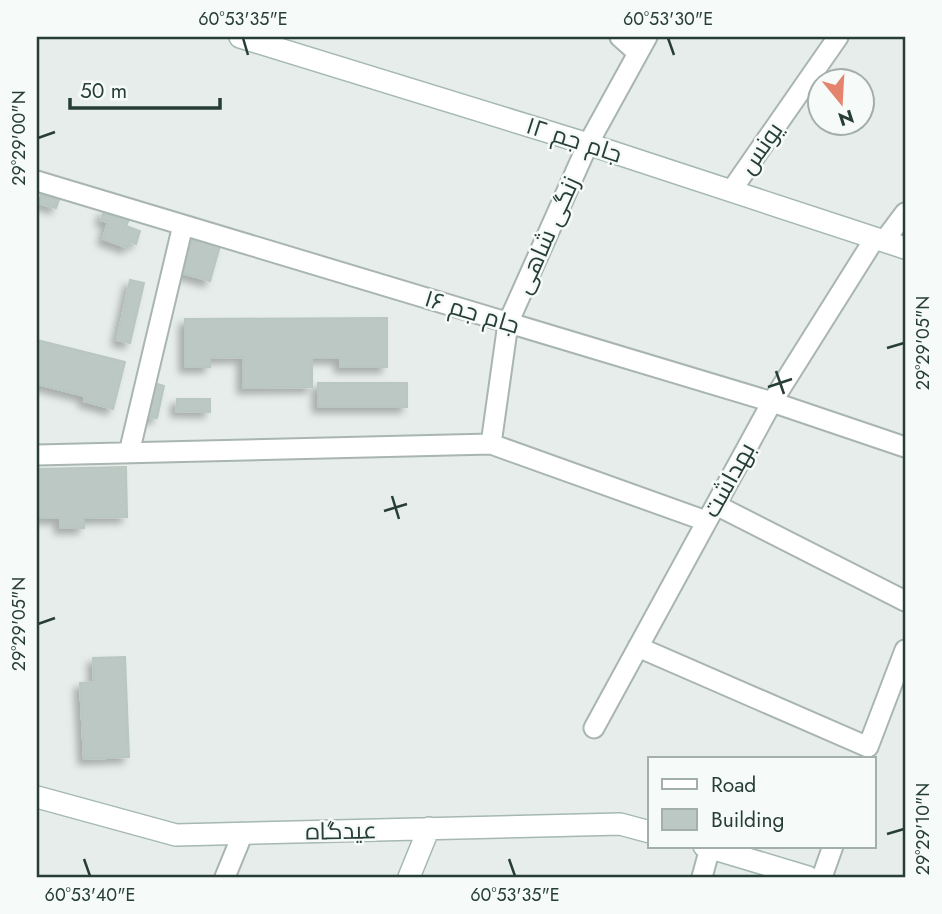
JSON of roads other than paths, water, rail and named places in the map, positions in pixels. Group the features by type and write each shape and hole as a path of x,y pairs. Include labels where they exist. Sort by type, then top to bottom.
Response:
{"street":[{"name":"جام جم ۱۲","path":"240,37 588,144 905,248"},
{"path":"620,37 642,45"},
{"name":"یونس","path":"731,191 838,37"},
{"name":"زنگی شاهی","path":"491,444 508,323 588,144 642,45"},
{"name":"جام جم ۱۶","path":"37,181 772,402 905,447"},
{"path":"879,240 905,214"},
{"path":"129,453 183,225"},
{"name":"بهداشت","path":"594,727 772,402 879,240"},
{"path":"37,454 491,444 711,513 905,601"},
{"path":"638,647 866,753 905,650"},
{"name":"عیدگاه","path":"38,800 176,835 620,824 648,831"},
{"path":"409,877 429,828"},
{"path":"225,877 243,833"},
{"path":"702,877 707,848"},
{"path":"710,848 808,877"},
{"path":"822,877 832,848"}]}
